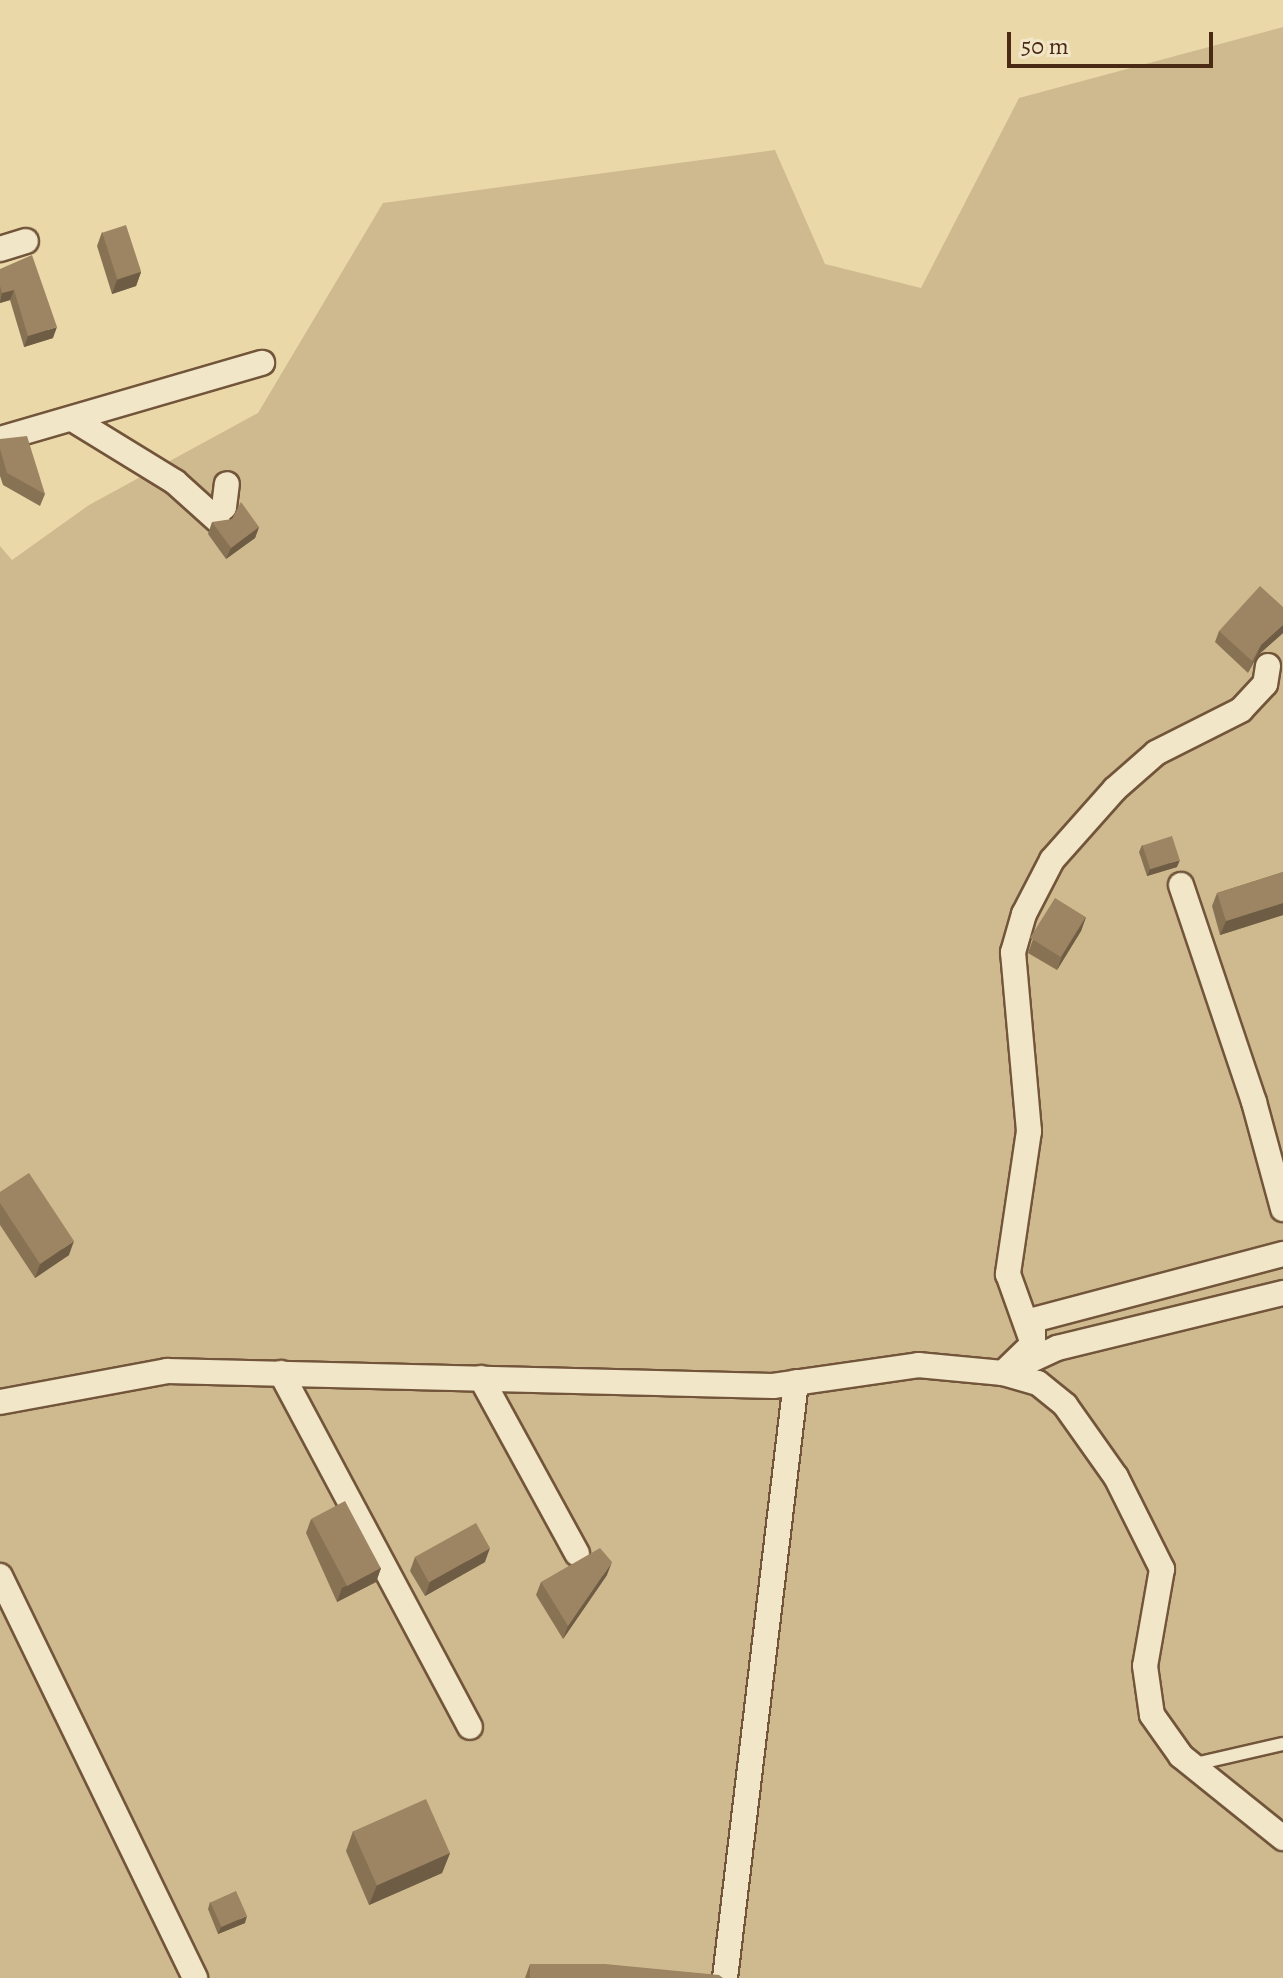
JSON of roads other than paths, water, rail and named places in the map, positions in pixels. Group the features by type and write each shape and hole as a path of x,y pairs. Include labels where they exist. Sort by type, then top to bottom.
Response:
{"street":[{"path":"0,249 26,241"},
{"path":"0,439 262,363"},
{"path":"74,420 175,482 216,518 224,507 227,484"},
{"path":"1033,1344 1008,1274 1029,1131 1013,952 1024,914 1052,860 1115,789 1156,753 1241,710 1265,684 1268,666"},
{"path":"1181,885 1254,1102 1283,1209"},
{"path":"1003,1373 1033,1344 1033,1320 1283,1254"},
{"path":"1003,1373 1057,1348 1283,1293"},
{"path":"0,1402 167,1371 691,1386 796,1382 918,1365 1003,1373 1038,1383 1065,1405 1116,1477 1152,1541 1162,1569 1145,1691 1165,1738 1191,1765 1283,1838"},
{"path":"281,1373 470,1727"},
{"path":"481,1378 577,1553"},
{"path":"725,1978 796,1382"},
{"path":"0,1576 195,1978"}],"lane":[{"path":"1191,1765 1283,1744"}]}
